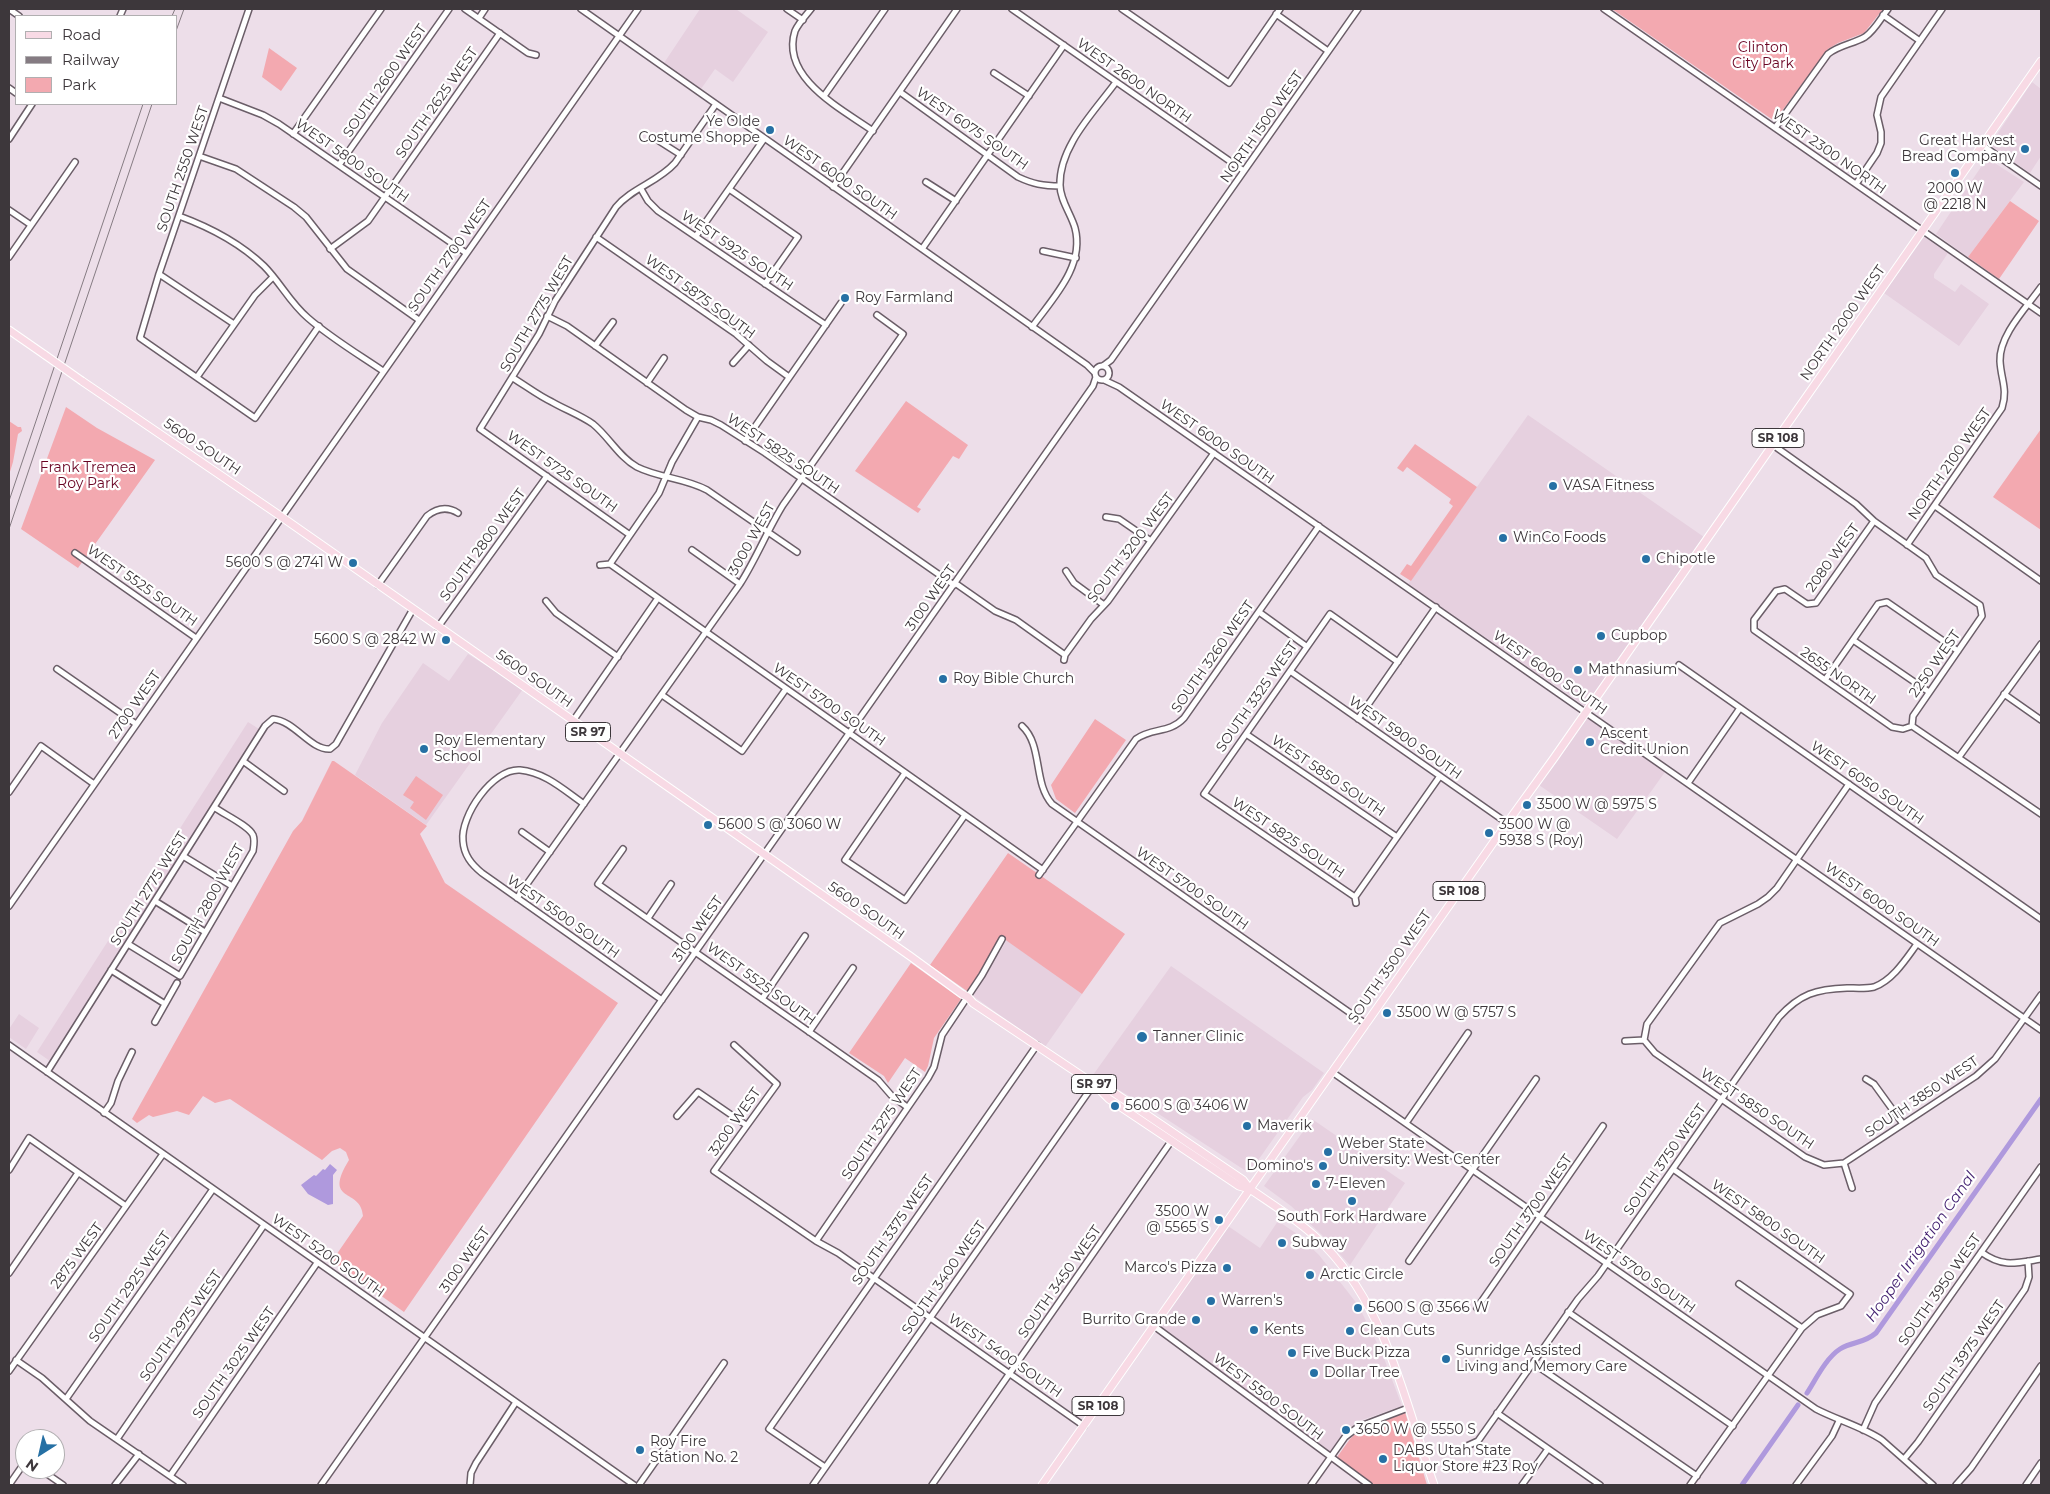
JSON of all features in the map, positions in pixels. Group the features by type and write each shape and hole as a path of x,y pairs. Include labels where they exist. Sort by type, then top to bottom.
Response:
{"main road":[{"name":"NORTH 2000 WEST","path":"1665,600 2041,60"},
{"name":"5600 SOUTH","path":"9,330 413,609 974,1003 1094,1084 1109,1099 1239,1186 1250,1189"},
{"name":"SOUTH 3500 WEST","path":"1154,1326 1665,600"},
{"name":"5600 SOUTH","path":"1094,1084 1113,1092 1243,1180 1250,1189"},
{"name":"SR 97","path":"1250,1189 1316,1237 1346,1271 1365,1300 1391,1355 1434,1485"},
{"name":"SR 108","path":"1044,1485 1154,1326"}],"street":[{"name":"SOUTH 2550 WEST","path":"197,377 140,338 178,216 249,9"},
{"path":"294,134 381,9"},
{"name":"SOUTH 2600 WEST","path":"339,165 449,9"},
{"path":"466,9 528,53 536,55"},
{"path":"479,18 485,9"},
{"name":"WEST 6000 SOUTH","path":"580,9 1100,376 1119,387 1214,453 2041,1030"},
{"name":"SOUTH 2700 WEST","path":"280,517 638,9"},
{"path":"788,9 803,20"},
{"path":"811,9 796,30 794,47 797,63 804,77 815,90 873,131"},
{"path":"824,96 885,9"},
{"path":"833,187 957,9"},
{"name":"WEST 2600 NORTH","path":"1012,9 1244,171"},
{"path":"1122,9 1228,83 1280,9"},
{"name":"NORTH 1500 WEST","path":"1111,360 1358,9"},
{"name":"WEST 2300 NORTH","path":"1605,9 2041,313"},
{"path":"1775,128 1828,54 1836,47 1864,37 1873,30 1888,9"},
{"path":"1856,184 1877,153 1881,143 1881,132 1877,115 1881,97 1942,9"},
{"path":"1276,14 1328,51"},
{"path":"1884,15 1920,41"},
{"name":"SOUTH 2625 WEST","path":"330,249 368,221 500,33"},
{"path":"922,249 1064,46"},
{"path":"994,73 1029,96"},
{"path":"1032,327 1069,275 1076,258 1078,238 1060,186 1065,158 1073,141 1116,82"},
{"name":"WEST 6075 SOUTH","path":"900,92 1018,177 1031,184 1060,186"},
{"name":"WEST 5800 SOUTH","path":"219,98 263,115 294,134 466,253"},
{"name":"SOUTH 2775 WEST","path":"480,429 513,378 555,301 621,202 667,172 716,104"},
{"path":"9,139 32,105"},
{"path":"696,236 764,139"},
{"path":"659,141 681,155"},
{"path":"1982,145 2041,186"},
{"path":"199,156 236,169 294,207 306,217 347,269 419,320"},
{"path":"9,257 75,162"},
{"path":"926,182 956,201"},
{"name":"WEST 5925 SOUTH","path":"641,189 648,202 658,211 826,325"},
{"path":"729,189 798,237 765,284"},
{"path":"9,210 31,225"},
{"path":"178,216 203,224 251,256 273,277 293,303 319,326 383,371"},
{"name":"WEST 5875 SOUTH","path":"596,237 736,334 767,361 790,377"},
{"path":"1044,250 1076,258"},
{"path":"159,274 234,324"},
{"path":"273,277 255,295 197,377 255,418 319,326"},
{"name":"NORTH 2100 WEST","path":"1908,545 2002,408 2005,388 2000,362 2002,344 2041,286"},
{"path":"745,441 841,303"},
{"name":"3000 WEST","path":"517,898 740,584 753,564 767,531 802,478 904,334 876,315"},
{"name":"WEST 5825 SOUTH","path":"547,316 567,326 698,417 721,426 802,478 954,584 995,611 1016,620 1064,658"},
{"path":"596,346 613,322"},
{"path":"733,363 749,345"},
{"path":"647,383 664,358"},
{"path":"1108,370 1103,366 1111,360"},
{"path":"1100,376 1108,370 1111,360"},
{"name":"3100 WEST","path":"321,1485 1100,376 1103,366"},
{"path":"513,378 553,403 571,410 598,428 625,458 636,466 695,484 797,552"},
{"path":"600,566 610,564 659,493 672,462 698,417"},
{"name":"WEST 5725 SOUTH","path":"480,429 630,534"},
{"path":"1773,445 1856,504 1874,521 1908,545"},
{"name":"SOUTH 3200 WEST","path":"1064,658 1214,453"},
{"name":"SOUTH 2800 WEST","path":"438,627 547,476"},
{"path":"1935,506 2041,581"},
{"path":"378,585 427,516 433,511 443,508 452,509 458,513"},
{"name":"2700 WEST","path":"9,906 280,517"},
{"path":"1106,517 1119,519 1151,540"},
{"name":"2080 WEST","path":"1754,630 1754,620 1776,592 1785,589 1807,604 1816,603 1874,521"},
{"name":"SOUTH 3260 WEST","path":"1039,875 1136,739 1150,731 1172,728 1184,718 1319,526"},
{"name":"2250 WEST","path":"1908,545 1926,558 1936,574 1980,605 1982,616 1912,716 1912,726"},
{"path":"692,550 740,584"},
{"name":"WEST 5525 SOUTH","path":"74,554 196,638"},
{"name":"WEST 5700 SOUTH","path":"610,564 1043,870"},
{"path":"1066,571 1074,583 1104,605"},
{"path":"573,721 658,598"},
{"path":"546,601 556,613 618,657"},
{"path":"1825,680 1878,604 1887,602 1958,651"},
{"path":"1358,719 1436,608"},
{"name":"SOUTH 2775 WEST","path":"47,1072 265,726 273,719 282,720 320,747 330,749 336,744 413,609"},
{"path":"1259,612 1306,646"},
{"name":"SOUTH 3325 WEST","path":"1204,794 1330,614 1398,662"},
{"name":"2655 NORTH","path":"1754,630 1892,727 1903,729 1912,726"},
{"path":"1853,640 1929,692"},
{"path":"1959,757 2041,644"},
{"name":"WEST 6050 SOUTH","path":"1679,665 2041,919"},
{"path":"57,669 136,724"},
{"name":"WEST 5900 SOUTH","path":"1290,671 1507,822"},
{"path":"662,695 742,750 786,689"},
{"path":"2004,694 2041,720"},
{"path":"1688,784 1740,708"},
{"name":"WEST 5700 SOUTH","path":"1022,726 1030,733 1048,800 1366,1024"},
{"path":"1912,726 2041,814"},
{"name":"WEST 5850 SOUTH","path":"1246,734 1397,837"},
{"path":"9,792 41,746 94,784"},
{"path":"243,761 284,791"},
{"name":"WEST 5500 SOUTH","path":"584,804 541,775 519,770 504,773 487,788 468,814 464,824 463,843 466,855 472,865 662,1000"},
{"path":"905,773 845,860 905,900 965,815"},
{"path":"1397,837 1440,776"},
{"path":"1626,1041 1644,1040 1646,1024 1710,934 1720,923 1768,897 1798,860 1849,784"},
{"name":"WEST 5825 SOUTH","path":"1204,794 1355,900 1397,837"},
{"name":"SOUTH 2800 WEST","path":"128,944 180,976 253,851 253,835 248,829 214,807"},
{"path":"522,832 550,852"},
{"name":"WEST 5525 SOUTH","path":"623,849 598,884 878,1080 891,1095 907,1107"},
{"path":"183,856 232,886"},
{"path":"648,918 671,884"},
{"path":"155,901 205,932"},
{"path":"762,1000 805,936"},
{"name":"SOUTH 3275 WEST","path":"816,1240 928,1078 934,1067 942,1035 982,975 1002,939"},
{"name":"SOUTH 3750 WEST","path":"1467,1446 1478,1441 1568,1312 1607,1263 1779,1017 1801,997 1827,989 1874,987 1888,979 1918,944"},
{"path":"809,1032 853,968"},
{"path":"111,970 165,1004"},
{"name":"SOUTH 2800 WEST","path":"155,1022 177,983"},
{"name":"SOUTH 3850 WEST","path":"1844,1163 1976,1076 1995,1059 2041,995"},
{"path":"1406,1123 1468,1033"},
{"name":"WEST 5850 SOUTH","path":"1644,1040 1655,1053 1805,1158 1824,1165 1844,1163"},
{"name":"WEST 5200 SOUTH","path":"9,1045 634,1485"},
{"name":"SOUTH 3375 WEST","path":"825,1467 769,1429 1037,1045"},
{"name":"3200 WEST","path":"714,1171 776,1084 734,1046"},
{"path":"104,1113 111,1104 118,1081 132,1052"},
{"name":"WEST 5700 SOUTH","path":"1332,1072 1816,1409 1882,1440 1933,1485"},
{"path":"1409,1261 1536,1078"},
{"path":"1866,1079 1874,1084 1903,1124"},
{"name":"SOUTH 3400 WEST","path":"813,1485 1094,1084"},
{"path":"677,1116 698,1092 746,1125"},
{"name":"SOUTH 3700 WEST","path":"1477,1308 1603,1126"},
{"path":"9,1170 29,1138 126,1206"},
{"name":"SOUTH 3450 WEST","path":"932,1485 1172,1140"},
{"name":"2875 WEST","path":"9,1371 163,1154"},
{"path":"1844,1163 1852,1188"},
{"name":"SOUTH 3950 WEST","path":"1864,1430 1875,1402 2041,1167"},
{"name":"WEST 5800 SOUTH","path":"1673,1169 1850,1294 1841,1306 1817,1316 1802,1328"},
{"name":"WEST 5400 SOUTH","path":"714,1171 873,1278 1084,1426"},
{"path":"9,1273 78,1173"},
{"name":"SOUTH 2925 WEST","path":"66,1399 213,1189"},
{"name":"SOUTH 2975 WEST","path":"117,1439 264,1225"},
{"path":"1981,1252 1992,1260 2004,1264 2041,1259"},
{"name":"SOUTH 3975 WEST","path":"1904,1459 2025,1290 2029,1277 2028,1261"},
{"name":"SOUTH 3025 WEST","path":"170,1476 317,1263"},
{"path":"1690,1485 1802,1328 1738,1284"},
{"path":"1568,1312 1733,1426"},
{"name":"WEST 5500 SOUTH","path":"1154,1326 1369,1485"},
{"path":"16,1360 42,1378 90,1421 183,1485"},
{"path":"639,1485 724,1363"},
{"path":"1533,1363 1697,1476"},
{"path":"1956,1485 1970,1468 2041,1366"},
{"path":"470,1485 471,1473 476,1463 516,1402"},
{"path":"1311,1485 1332,1458 1345,1437 1358,1427 1408,1408"},
{"path":"1497,1413 1598,1485"},
{"path":"1799,1484 1832,1436 1839,1421"},
{"path":"1522,1485 1548,1449"},
{"path":"115,1485 139,1454"},
{"path":"2026,1485 2041,1463"}],"shaded area":[{"path":"700,9 736,9 768,32 733,82 715,69 701,89 664,63"},
{"path":"2032,82 2041,89 2041,156 2030,173 1990,145"},
{"path":"1987,158 2024,182 1968,257 1936,234"},
{"path":"1924,237 1948,253 1934,274 1934,278 1955,292 1961,284 1989,304 1959,346 1884,293"},
{"path":"1528,415 1704,537 1585,706 1408,584"},
{"name":"Roy Elementary School","path":"468,654 523,689 426,825 355,775 382,723 423,663 449,681"},
{"path":"1588,715 1665,772 1617,839 1539,785"},
{"path":"248,722 259,729 50,1061 37,1052"},
{"path":"1007,940 1082,994 1045,1047 973,996"},
{"path":"1171,966 1324,1073 1312,1090 1303,1097 1249,1173 1148,1107 1093,1075"},
{"path":"19,1014 39,1028 26,1049 9,1037 9,1029"},
{"path":"1312,1119 1405,1183 1350,1265 1291,1206 1264,1186"},
{"path":"330,1164 337,1170 333,1175 333,1204 328,1205 308,1194 301,1185 314,1175 316,1176 323,1169 325,1170"},
{"path":"1278,1221 1297,1234 1319,1255 1358,1305 1382,1353 1402,1406 1359,1421 1343,1434 1331,1452 1157,1327 1228,1226 1260,1248"}],"green space":[{"name":"Clinton City Park","path":"1612,9 1883,9 1864,33 1828,49 1776,119 1773,120"},
{"path":"269,48 297,68 281,91 262,77"},
{"path":"2010,201 2039,221 1999,279 1968,257"},
{"path":"906,401 968,445 959,459 953,456 917,507 921,509 918,513 855,471"},
{"name":"Frank Tremea Roy Park","path":"66,407 97,428 155,460 78,568 21,529"},
{"path":"9,421 21,427 22,431 18,434 9,475"},
{"path":"2041,429 2041,530 1993,497"},
{"path":"1415,444 1477,487 1411,581 1400,574 1407,564 1411,566 1453,506 1449,503 1451,499 1407,467 1403,472 1397,468"},
{"path":"1095,719 1126,740 1075,813 1056,799 1051,785"},
{"path":"332,761 427,826 420,834 445,883 618,1003 404,1312 332,1261 363,1216 361,1207 341,1189 342,1174 349,1160 346,1152 340,1148 332,1151 322,1160 230,1099 215,1103 203,1096 189,1115 177,1111 153,1117 149,1115 137,1123 132,1119 293,831 302,821"},
{"path":"416,776 443,795 426,820 410,808 414,802 403,795"},
{"path":"1008,853 1125,934 1082,994 1000,936 980,973 967,991 930,965"},
{"path":"911,963 961,999 934,1038 925,1072 905,1058 888,1083 884,1076 849,1053"},
{"path":"1405,1412 1427,1485 1371,1485 1335,1460 1350,1439 1363,1426"}],"waterway":[{"name":"Hooper Irrigation Canal","path":"1807,1393 1835,1353 1845,1346 1867,1339 1876,1333 2041,1099"},
{"name":"Hooper Irrigation Canal","path":"1742,1485 1798,1405"}],"railway":[{"path":"172,15 175,9"},
{"path":"178,26 184,9"},
{"path":"9,501 143,105"},
{"path":"9,529 152,105"}],"place":[{"name":"Ye Olde Costume Shoppe","path":"770,130"},
{"name":"Great Harvest Bread Company","path":"2025,149"},
{"name":"2000 W @ 2218 N","path":"1955,173"},
{"name":"Roy Farmland","path":"845,298"},
{"name":"VASA Fitness","path":"1553,486"},
{"name":"WinCo Foods","path":"1503,538"},
{"name":"Chipotle","path":"1646,559"},
{"name":"5600 S @ 2741 W","path":"353,563"},
{"name":"Cupbop","path":"1601,636"},
{"name":"5600 S @ 2842 W","path":"446,640"},
{"name":"Mathnasium","path":"1578,670"},
{"name":"Roy Bible Church","path":"943,679"},
{"name":"Ascent Credit Union","path":"1590,742"},
{"name":"Roy Elementary School","path":"424,749"},
{"name":"3500 W @ 5975 S","path":"1527,805"},
{"name":"5600 S @ 3060 W","path":"708,825"},
{"name":"3500 W @ 5938 S (Roy)","path":"1489,833"},
{"name":"3500 W @ 5757 S","path":"1387,1013"},
{"name":"Tanner Clinic","path":"1142,1037"},
{"name":"5600 S @ 3406 W","path":"1115,1106"},
{"name":"Maverik","path":"1247,1126"},
{"name":"Weber State University: West Center","path":"1328,1152"},
{"name":"Domino's","path":"1323,1166"},
{"name":"7-Eleven","path":"1316,1184"},
{"name":"South Fork Hardware","path":"1352,1201"},
{"name":"3500 W @ 5565 S","path":"1219,1220"},
{"name":"Subway","path":"1282,1243"},
{"name":"Marco's Pizza","path":"1227,1268"},
{"name":"Arctic Circle","path":"1310,1275"},
{"name":"Warren's","path":"1211,1301"},
{"name":"5600 S @ 3566 W","path":"1358,1308"},
{"name":"Burrito Grande","path":"1196,1320"},
{"name":"Kents","path":"1254,1330"},
{"name":"Clean Cuts","path":"1350,1331"},
{"name":"Five Buck Pizza","path":"1292,1353"},
{"name":"Sunridge Assisted Living and Memory Care","path":"1446,1359"},
{"name":"Dollar Tree","path":"1314,1373"},
{"name":"3650 W @ 5550 S","path":"1346,1430"},
{"name":"Roy Fire Station No. 2","path":"640,1450"},
{"name":"DABS Utah State Liquor Store #23 Roy","path":"1383,1459"}]}
